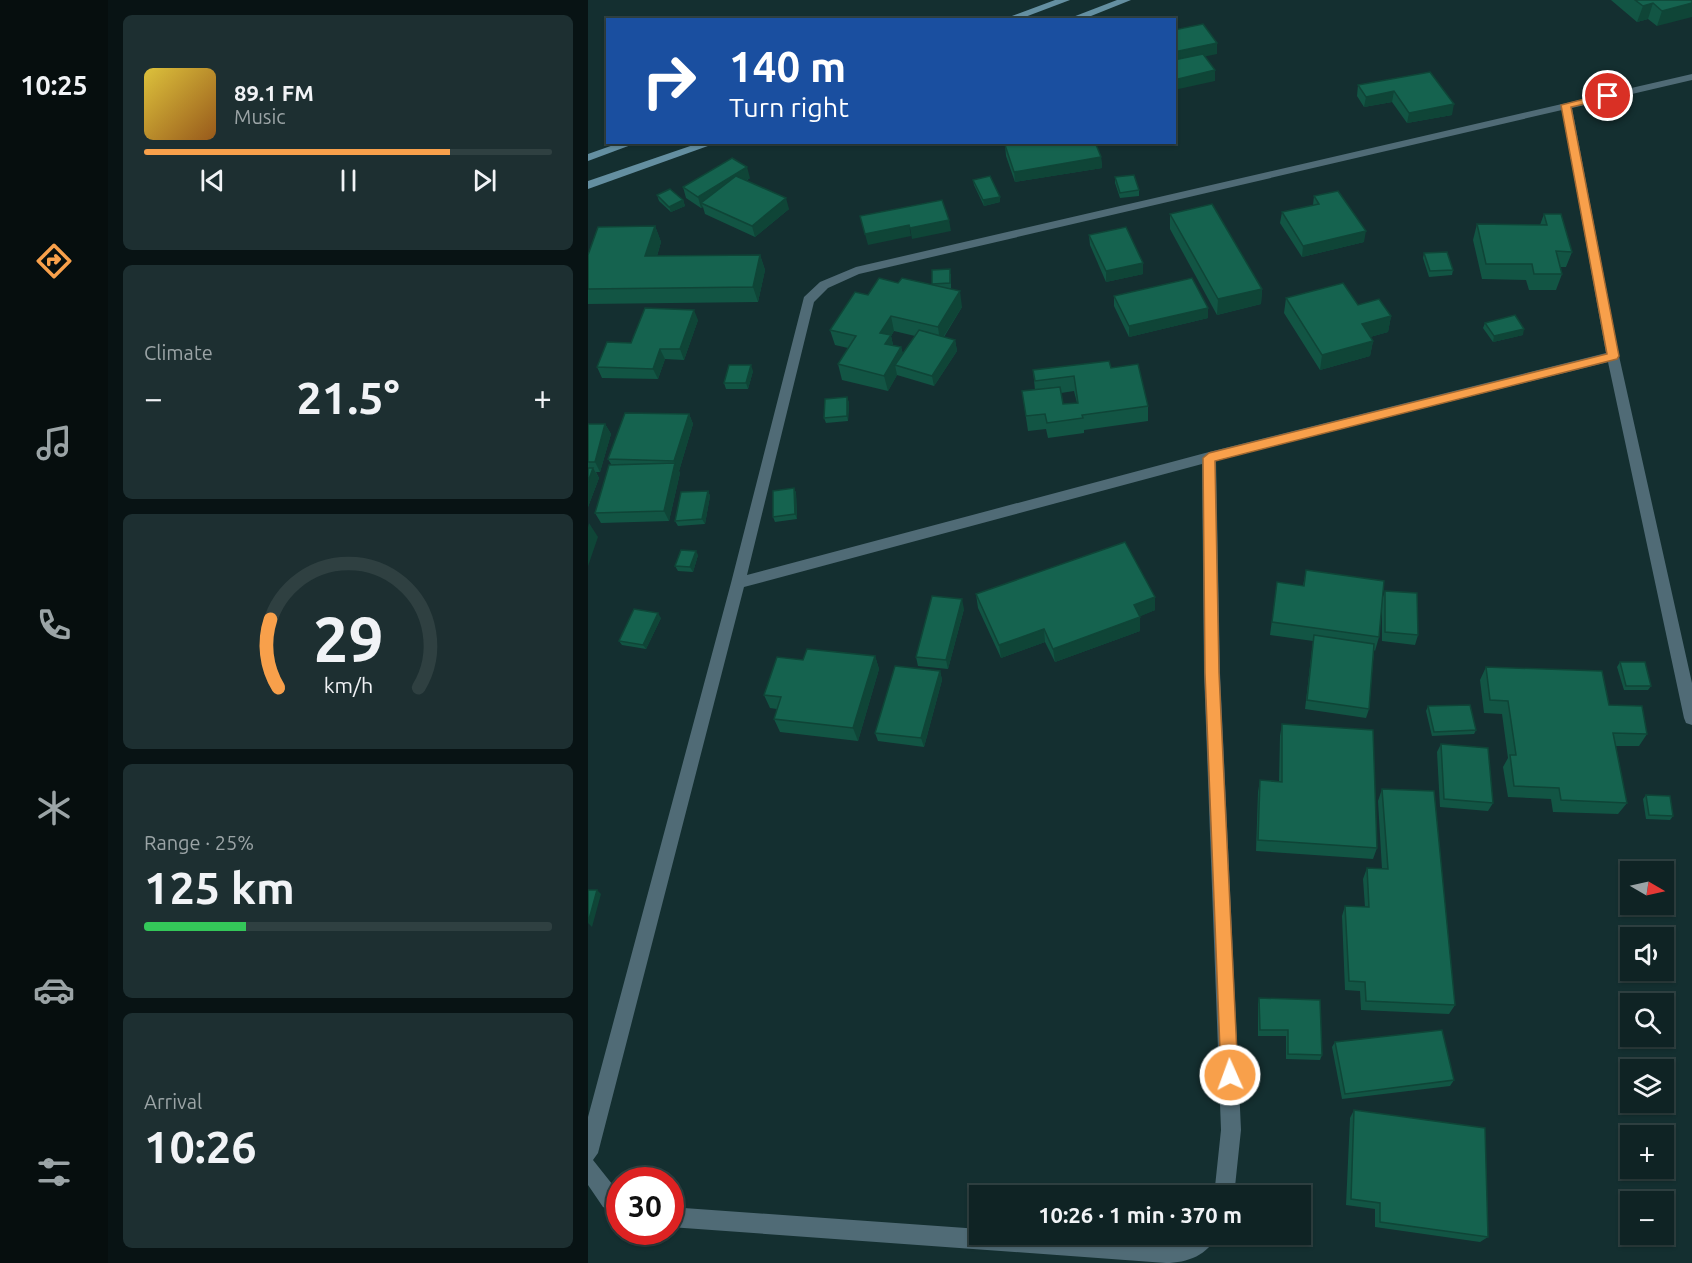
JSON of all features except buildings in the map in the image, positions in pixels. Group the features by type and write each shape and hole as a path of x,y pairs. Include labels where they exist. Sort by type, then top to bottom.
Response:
{"main road":[{"path":"1012,18 1065,0"},
{"path":"1076,18 1126,0"},
{"path":"588,158 628,144"},
{"path":"588,184 708,144"}],"street":[{"path":"588,1153 738,583 808,300 824,285 837,277 868,268 1692,77"},
{"path":"1566,105 1613,356 1692,718"},
{"path":"738,583 1209,458 1613,356"},
{"path":"1209,458 1212,673 1232,1130 1225,1185"},
{"path":"588,1168 606,1194"},
{"path":"684,1218 969,1239"},
{"path":"1057,1245 1181,1254 1195,1245"}],"route":[{"path":"1230,1075 1212,673 1209,458 1613,356 1566,105 1608,96"}]}
